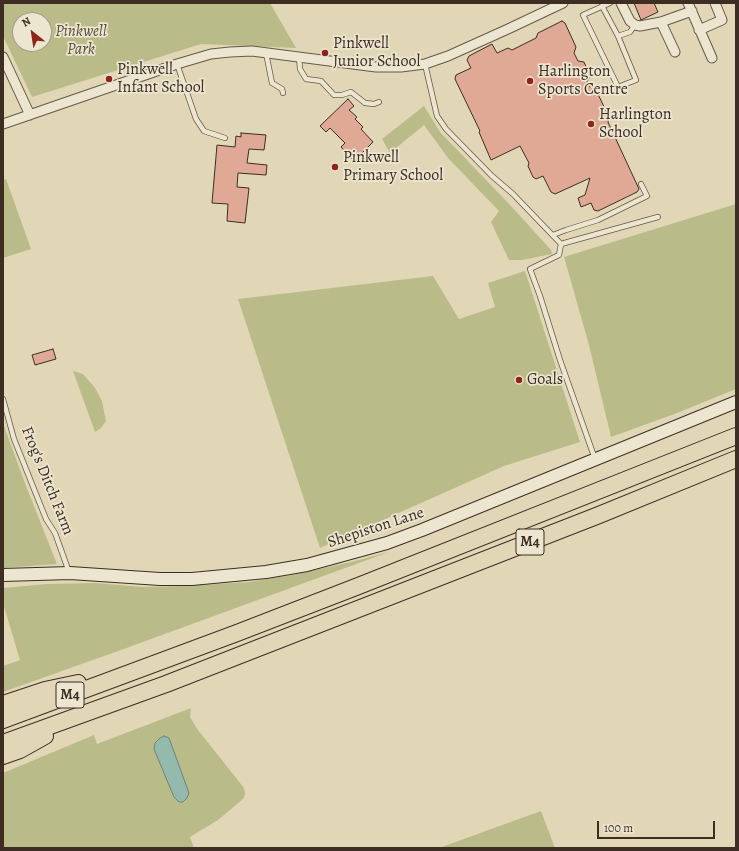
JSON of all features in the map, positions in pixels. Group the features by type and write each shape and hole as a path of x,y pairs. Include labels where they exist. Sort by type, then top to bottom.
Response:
{"highway":[{"name":"M4","path":"3,720 361,585 736,436"},
{"name":"M4","path":"3,743 166,684 599,515 736,459"},
{"name":"M4","path":"3,704 45,690 138,670"},
{"name":"M4","path":"3,756 20,750 91,711"}],"street":[{"path":"3,124 176,64 210,54 252,51 376,67 401,67 425,64 448,56 563,3"},
{"path":"620,3 630,21 635,25 640,26 661,22 690,7 712,58"},
{"path":"699,30 722,20 715,3"},
{"path":"661,22 675,52"},
{"path":"3,57 30,115"},
{"name":"Shepiston Lane","path":"3,573 192,579 266,572 307,566 387,543 736,402"}],"lane":[{"path":"602,6 618,36 636,80 618,87 583,15 602,6 610,3"},
{"path":"618,36 630,32 635,25"},
{"path":"266,53 272,83 282,89 283,93"},
{"path":"300,57 300,70 306,79 321,81 334,95 342,95 351,92 364,103 374,104 379,102"},
{"path":"176,64 196,119 204,131 226,138"},
{"path":"425,64 437,116 446,129 492,176 513,194 561,244"},
{"path":"553,235 598,220 647,196 641,184"},
{"path":"561,244 658,217"},
{"path":"561,244 559,255 530,269 595,460"},
{"name":"Frog's Ditch Farm","path":"3,398 14,439 46,519 52,526 55,533 70,574"}],"green space":[{"name":"Pinkwell Park","path":"3,3 270,3 296,48 201,44 32,97 3,36"},
{"path":"424,106 440,132 512,207 551,250 552,254 522,260 509,260 491,222 499,211 448,158 424,125 390,153 382,139"},
{"path":"6,179 31,249 3,258 3,180"},
{"path":"736,204 736,389 677,413 611,437 589,345 564,257"},
{"path":"525,271 580,442 504,466 320,548 238,299 433,276 459,319 495,307 488,283"},
{"path":"73,371 83,374 95,388 102,401 106,421 101,428 95,432"},
{"path":"3,423 26,486 57,564 3,568"},
{"path":"389,552 3,692 3,666 20,660 3,603 3,588 47,584 96,583 142,587 248,582 292,575"},
{"path":"191,708 190,717 198,730 244,788 245,794 244,798 218,820 190,837 194,848 3,848 3,773 94,735 97,744"},
{"path":"541,811 555,848 439,848"}],"water":[{"path":"164,736 169,738 189,793 183,802 179,802 174,797 154,749 155,743"}],"building":[{"path":"634,3 654,3 658,12 641,20"},
{"path":"562,21 565,23 576,47 574,53 578,61 584,62 590,76 587,82 590,87 595,88 609,117 608,122 639,189 637,192 598,211 594,210 591,203 581,207 578,198 585,195 590,178 555,194 551,192 543,176 536,179 533,177 528,166 529,163 520,146 491,160 479,132 480,131 455,79 456,75 471,68 467,60 469,56 492,44 497,53 508,48 512,50 536,38 538,33"},
{"path":"348,99 354,106 349,110 357,117 355,119 363,127 361,129 373,142 355,162 341,147 345,143 330,128 326,132 320,126"},
{"path":"241,133 266,135 264,150 249,149 247,163 267,165 266,175 238,173 237,187 249,188 245,223 227,221 228,204 212,203 217,145 235,147 236,136 241,137"},
{"path":"53,349 56,359 35,365 32,355"}],"place":[{"name":"Pinkwell Junior School","path":"325,53"},
{"name":"Pinkwell Infant School","path":"109,79"},
{"name":"Harlington Sports Centre","path":"530,81"},
{"name":"Harlington School","path":"591,124"},
{"name":"Pinkwell Primary School","path":"335,167"},
{"name":"Goals","path":"519,380"}]}
